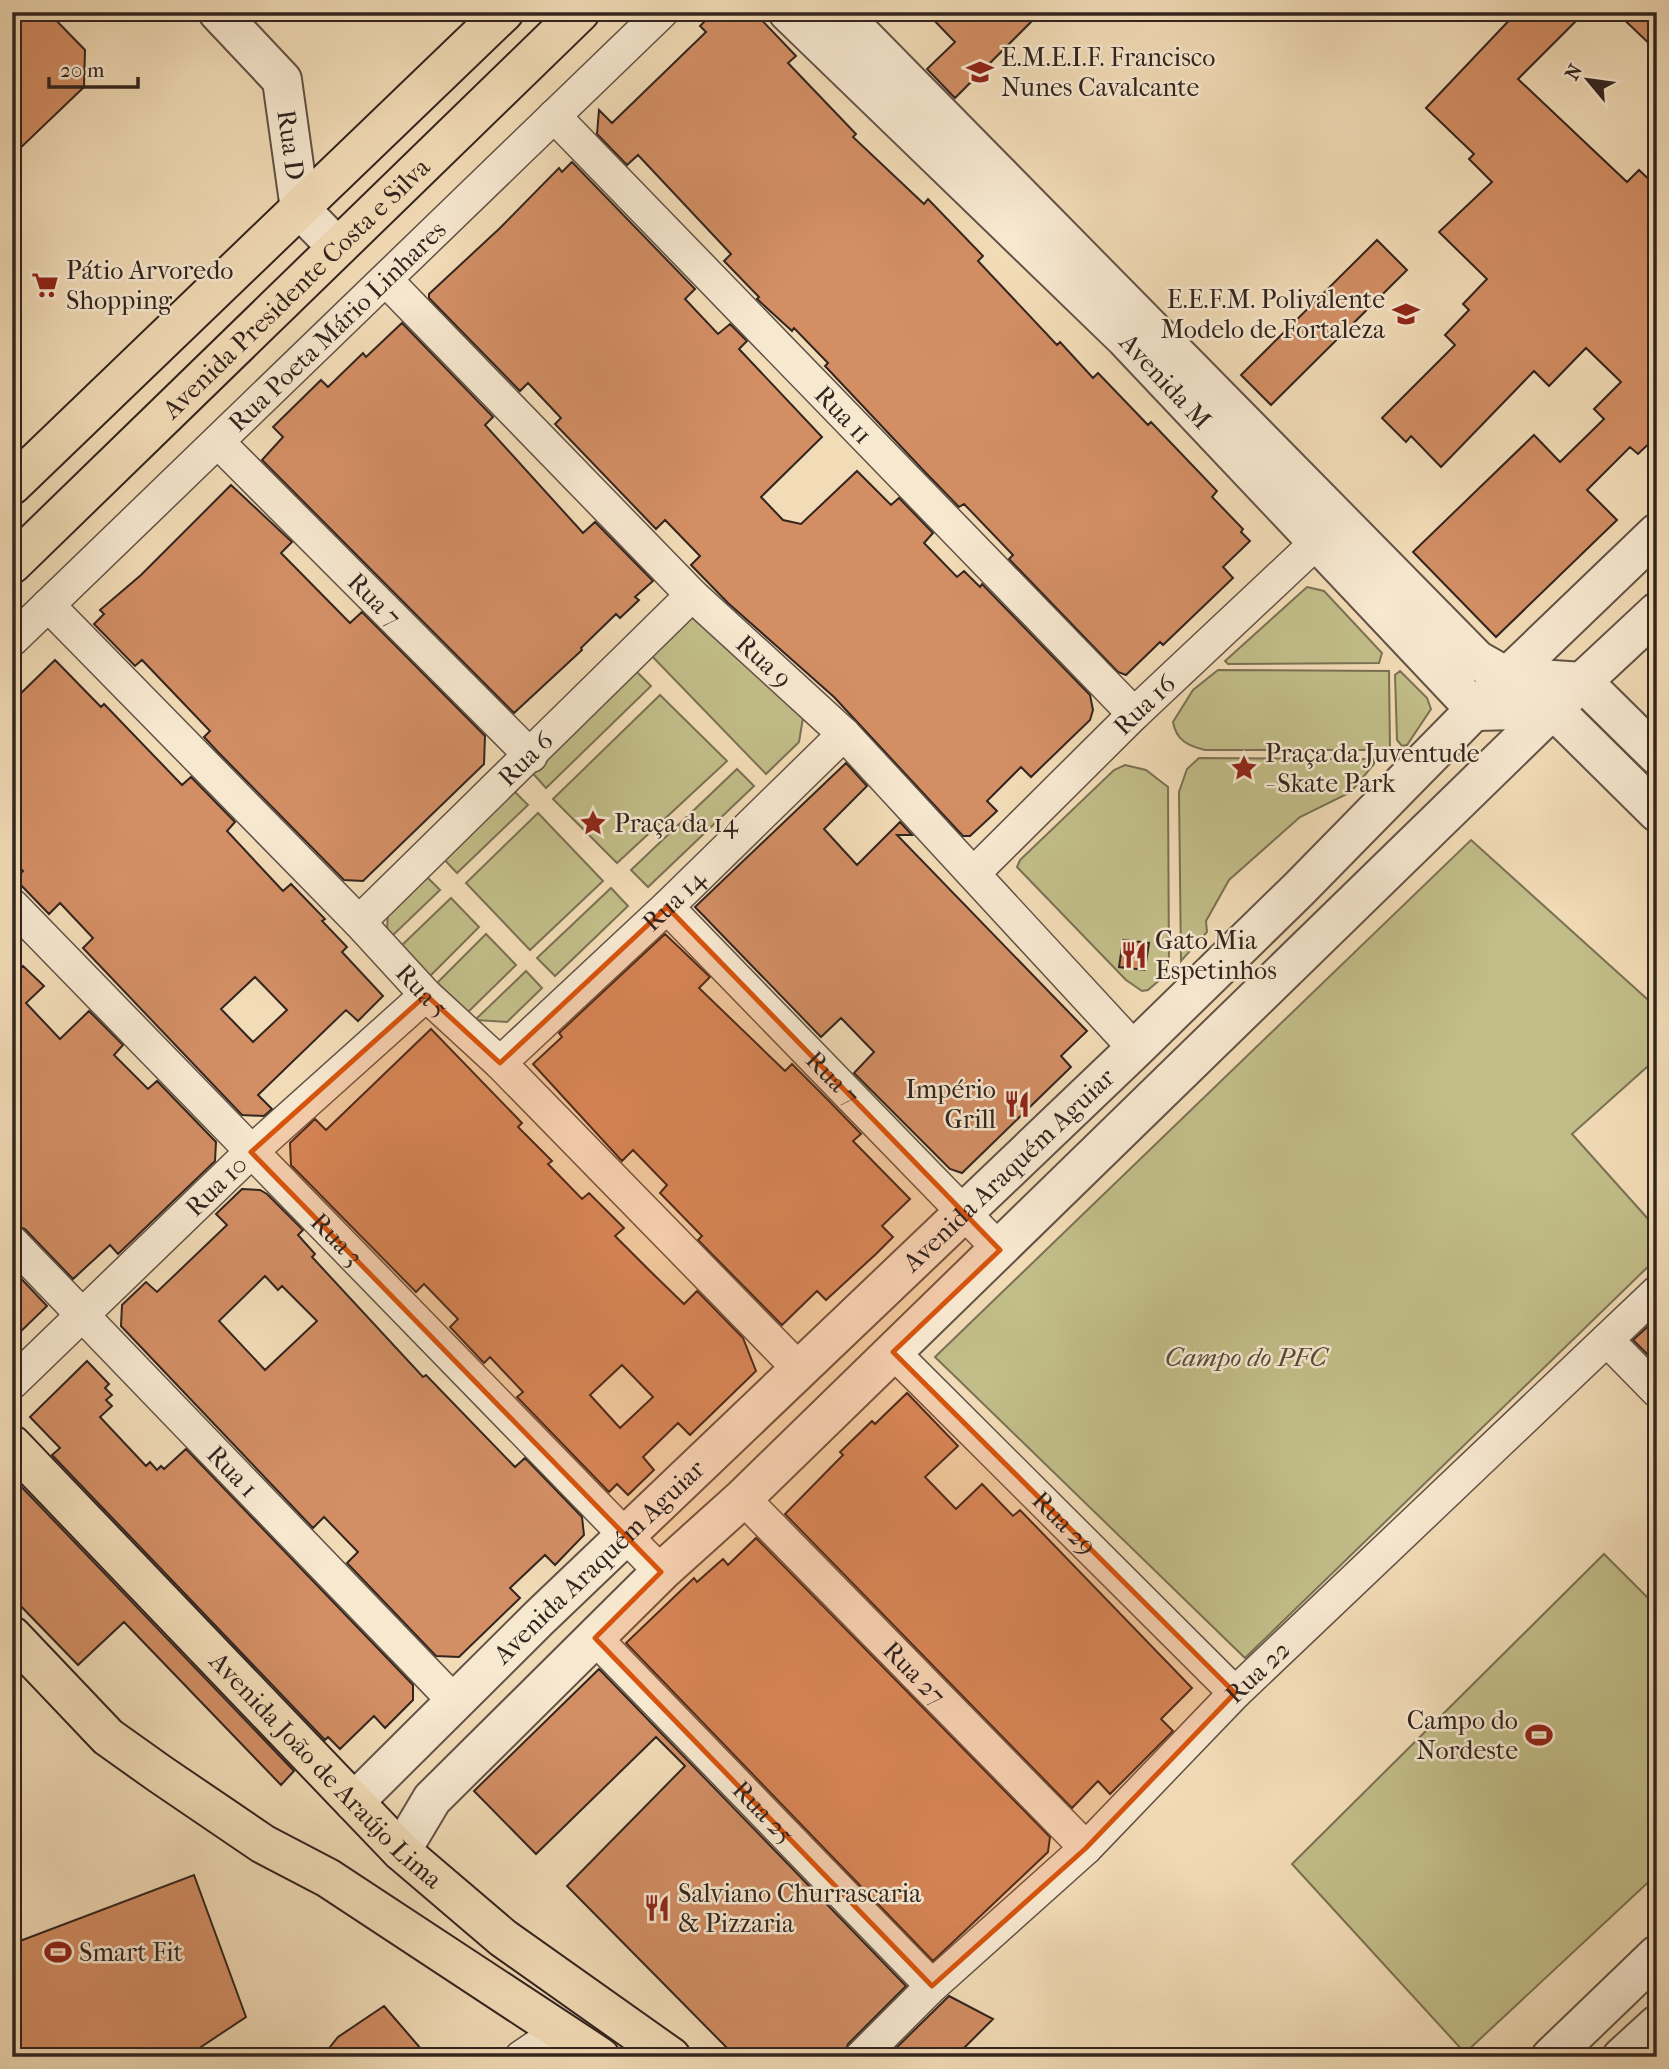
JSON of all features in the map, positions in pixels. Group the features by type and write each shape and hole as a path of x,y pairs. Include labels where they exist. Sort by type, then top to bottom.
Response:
{"main road":[{"name":"Avenida Presidente Costa e Silva","path":"12,485 504,12"},
{"name":"Avenida Presidente Costa e Silva","path":"12,564 580,12"},
{"name":"Avenida João de Araújo Lima","path":"12,1445 401,1852 503,1938 671,2057"},
{"path":"12,1636 108,1737 262,1844 328,1878 600,2057"}],"street":[{"name":"Rua D","path":"218,12 282,80 300,209 337,247"},
{"name":"Rua Poeta Mário Linhares","path":"12,640 662,12"},
{"name":"Avenida M","path":"788,12 1135,328 1477,660 1507,677 1583,682"},
{"name":"Avenida M","path":"839,12 1135,328 1317,541 1477,711"},
{"name":"Rua 11","path":"554,116 1134,714"},
{"name":"Rua 9","path":"386,280 692,595 844,734 975,872 1135,1049"},
{"name":"Rua 7","path":"218,442 531,756"},
{"name":"Avenida Araquém Aguiar","path":"354,1802 625,1536 1135,1049 1477,711 1507,677 1657,533"},
{"name":"Rua 16","path":"975,872 1134,714 1317,541"},
{"name":"Rua 6","path":"359,922 692,595"},
{"name":"Rua 5","path":"48,605 359,922 426,995 500,1063 800,1370"},
{"name":"Avenida Araquém Aguiar","path":"401,1852 432,1798 661,1572 743,1498 1553,709 1657,612"},
{"path":"1583,682 1657,755"},
{"path":"1477,711 1553,709 1657,812"},
{"name":"Rua 14","path":"500,1063 667,907 844,734"},
{"path":"1299,889 1334,925"},
{"name":"Rua 3","path":"12,905 661,1572"},
{"name":"Rua 7","path":"667,907 1000,1250"},
{"name":"Rua 10","path":"12,1384 251,1152 426,995"},
{"name":"Rua 1","path":"12,1242 455,1702"},
{"name":"Rua 22","path":"861,2057 932,1986 1086,1848 1235,1693 1657,1292"},
{"path":"1607,1340 1657,1391"},
{"name":"Rua 29","path":"893,1352 1235,1693"},
{"name":"Rua 27","path":"743,1498 1086,1848"},
{"name":"Rua 25","path":"595,1638 932,1986"},
{"path":"1551,2057 1657,1955"},
{"path":"1622,2057 1657,2025"},
{"path":"521,2057 561,2030"}],"highlighted area":[{"path":"667,907 1000,1250 893,1352 1235,1693 1086,1848 932,1986 595,1638 661,1572 251,1152 426,995 500,1063"}],"green space":[{"path":"1307,587 1324,591 1382,653 1379,663 1228,664 1225,661"},
{"path":"705,614 804,712 799,742 766,774 647,651 684,615"},
{"path":"632,667 651,686 546,788 528,768"},
{"path":"1218,670 1389,671 1390,750 1205,750 1188,744 1180,738 1173,722 1193,690"},
{"path":"1400,671 1427,698 1431,709 1407,745 1402,746 1397,740 1395,675"},
{"path":"660,695 727,761 617,863 553,799"},
{"path":"1199,758 1374,759 1374,764 1351,792 1300,817 1229,880 1206,921 1207,932 1181,961 1179,792 1187,769"},
{"path":"1125,765 1146,770 1168,787 1169,972 1148,990 1142,991 1126,980 1017,867 1020,860 1114,770"},
{"path":"737,769 754,786 648,887 631,870"},
{"path":"509,786 528,805 457,873 439,854"},
{"path":"538,813 603,881 530,950 466,883"},
{"name":"Campo do PFC","path":"1471,840 1657,1008 1657,1058 1572,1134 1657,1229 1657,1258 1245,1658 935,1357"},
{"path":"422,872 440,890 391,937 387,934 388,905"},
{"path":"611,888 628,906 555,976 537,958"},
{"path":"451,898 479,927 430,976 400,947"},
{"path":"486,934 516,965 467,1013 437,983"},
{"path":"526,971 542,988 507,1022 475,1020"},
{"name":"Campo do Nordeste","path":"1604,1554 1657,1607 1657,1874 1465,2053 1292,1864"}],"building":[{"path":"12,12 48,12 85,50 84,87 12,156"},
{"path":"714,12 754,12 796,56 788,63 856,134 853,137 924,204 928,199 983,256 978,261 1057,345 1060,342 1093,378 1098,373 1148,425 1151,422 1217,491 1212,497 1243,529 1241,532 1250,541 1223,567 1233,578 1163,645 1160,642 1126,675 1118,672 1009,559 1013,555 964,504 959,507 925,472 825,366 828,363 794,328 792,331 757,299 759,297 724,261 731,254 638,155 627,165 597,134 599,110 612,123 706,32 700,26"},
{"path":"926,12 1041,12 955,98 927,69 955,42"},
{"path":"1517,12 1585,12 1518,79 1627,182 1639,170 1657,187 1657,436 1638,454 1630,447 1587,490 1617,520 1496,637 1413,552 1534,435 1560,462 1604,419 1594,409 1621,382 1586,348 1549,386 1534,371 1441,467 1411,436 1406,442 1382,418 1455,345 1445,335 1469,310 1463,304 1487,279 1439,232 1492,182 1469,159 1474,154 1426,108"},
{"path":"1616,12 1657,12 1657,51"},
{"path":"572,162 695,289 685,299 718,334 730,324 747,341 739,349 822,437 761,497 783,520 801,524 857,471 891,505 899,498 933,533 924,543 957,577 964,571 980,587 982,584 1090,695 1093,710 1090,720 1031,777 1021,767 987,801 997,811 970,836 963,836 834,697 728,603 691,565 700,556 665,520 656,529 555,424 561,418 528,383 520,391 429,298 429,294 559,168 562,172"},
{"path":"1377,240 1407,270 1271,405 1241,375"},
{"path":"402,323 493,417 485,425 583,533 595,522 653,581 635,597 639,600 620,618 616,614 581,648 582,650 514,713 262,460 283,437 273,427 321,380 328,387 363,353 366,357"},
{"path":"231,485 292,542 281,553 350,623 362,612 485,736 484,764 363,881 344,880 204,737 210,731 142,660 135,666 94,624 104,614 100,610 141,575"},
{"path":"55,660 101,707 104,704 182,785 191,777 235,822 227,831 283,891 291,884 325,919 322,921 347,947 342,952 383,996 358,1021 346,1010 258,1095 272,1109 264,1116 242,1115 83,948 93,938 60,903 49,914 15,879 23,871 12,860 12,702","holes":["255,977 287,1010 253,1042 221,1009"]},
{"path":"846,763 867,786 824,829 857,865 900,822 912,835 897,835 1087,1031 1061,1056 1071,1067 962,1173 950,1169 854,1073 874,1052 841,1018 821,1037 695,907"},
{"path":"665,934 710,977 699,988 785,1071 792,1064 861,1134 853,1141 910,1199 882,1226 893,1237 876,1254 826,1300 817,1291 782,1325 698,1240 702,1236 660,1193 667,1185 633,1150 622,1161 533,1064 562,1037 559,1033"},
{"name":"Gato Mia Espetinhos","path":"1123,940 1149,943 1145,970 1119,967"},
{"path":"23,966 44,986 26,1003 60,1039 89,1011 123,1045 114,1055 148,1089 157,1081 216,1142 215,1161 189,1186 118,1254 110,1245 73,1279 25,1229 12,1224 12,980"},
{"path":"431,1029 522,1123 518,1127 552,1161 548,1164 582,1199 589,1193 624,1228 615,1236 649,1270 684,1304 697,1291 743,1338 756,1371 690,1435 678,1423 643,1457 654,1470 628,1495 617,1484 609,1492 517,1397 523,1392 490,1357 484,1363 450,1327 458,1319 424,1284 416,1292 291,1165 290,1143 315,1119 326,1130","holes":["622,1365 653,1397 620,1428 590,1395"]},
{"path":"242,1189 260,1190 267,1194 303,1230 298,1235 315,1254 312,1257 423,1377 426,1375 515,1467 525,1458 582,1517 584,1535 555,1565 545,1555 510,1588 520,1598 459,1657 436,1656 347,1563 358,1552 324,1517 313,1528 121,1326 122,1305 146,1282 157,1292 227,1225 216,1214","holes":["265,1276 278,1290 282,1286 317,1321 265,1370 219,1321"]},
{"path":"12,1269 47,1306 12,1340"},
{"path":"1657,1318 1657,1364 1633,1340"},
{"path":"87,1361 109,1384 105,1388 112,1395 106,1400 112,1406 100,1417 146,1466 150,1462 157,1470 161,1466 164,1469 186,1449 413,1685 413,1700 385,1728 374,1716 340,1749 328,1737 325,1740 52,1455 60,1448 30,1417"},
{"path":"907,1393 958,1446 925,1477 956,1509 982,1484 1013,1516 1020,1510 1192,1688 1161,1719 1173,1731 1110,1794 1098,1781 1072,1808 785,1514 843,1455 840,1452 872,1421 875,1424"},
{"path":"12,1477 294,1771 281,1785 124,1622 78,1665 12,1597"},
{"path":"756,1538 1050,1837 1048,1852 933,1961 626,1643 694,1578 697,1582 723,1559 728,1565"},
{"path":"599,1669 906,1986 848,2044 843,2057 736,2057 567,1886 685,1766 656,1737 536,1854 474,1791"},
{"path":"194,1875 246,2017 186,2057 24,2057 12,2028 12,1944"},
{"path":"949,1996 993,2019 955,2057 887,2057"},
{"path":"384,2006 428,2057 322,2057 338,2037"}],"place":[{"name":"E.M.E.I.F. Francisco Nunes Cavalcante","path":"980,72"},
{"name":"Pátio Arvoredo Shopping","path":"45,285"},
{"name":"E.E.F.M. Polivalente Modelo de Fortaleza","path":"1406,314"},
{"name":"Praça da Juventude - Skate Park","path":"1244,768"},
{"name":"Praça da 14","path":"593,823"},
{"name":"Gato Mia Espetinhos","path":"1134,955"},
{"name":"Império Grill","path":"1017,1104"},
{"name":"Campo do Nordeste","path":"1539,1735"},
{"name":"Salviano Churrascaria & Pizzaria","path":"657,1908"},
{"name":"Smart Fit","path":"58,1952"}]}
